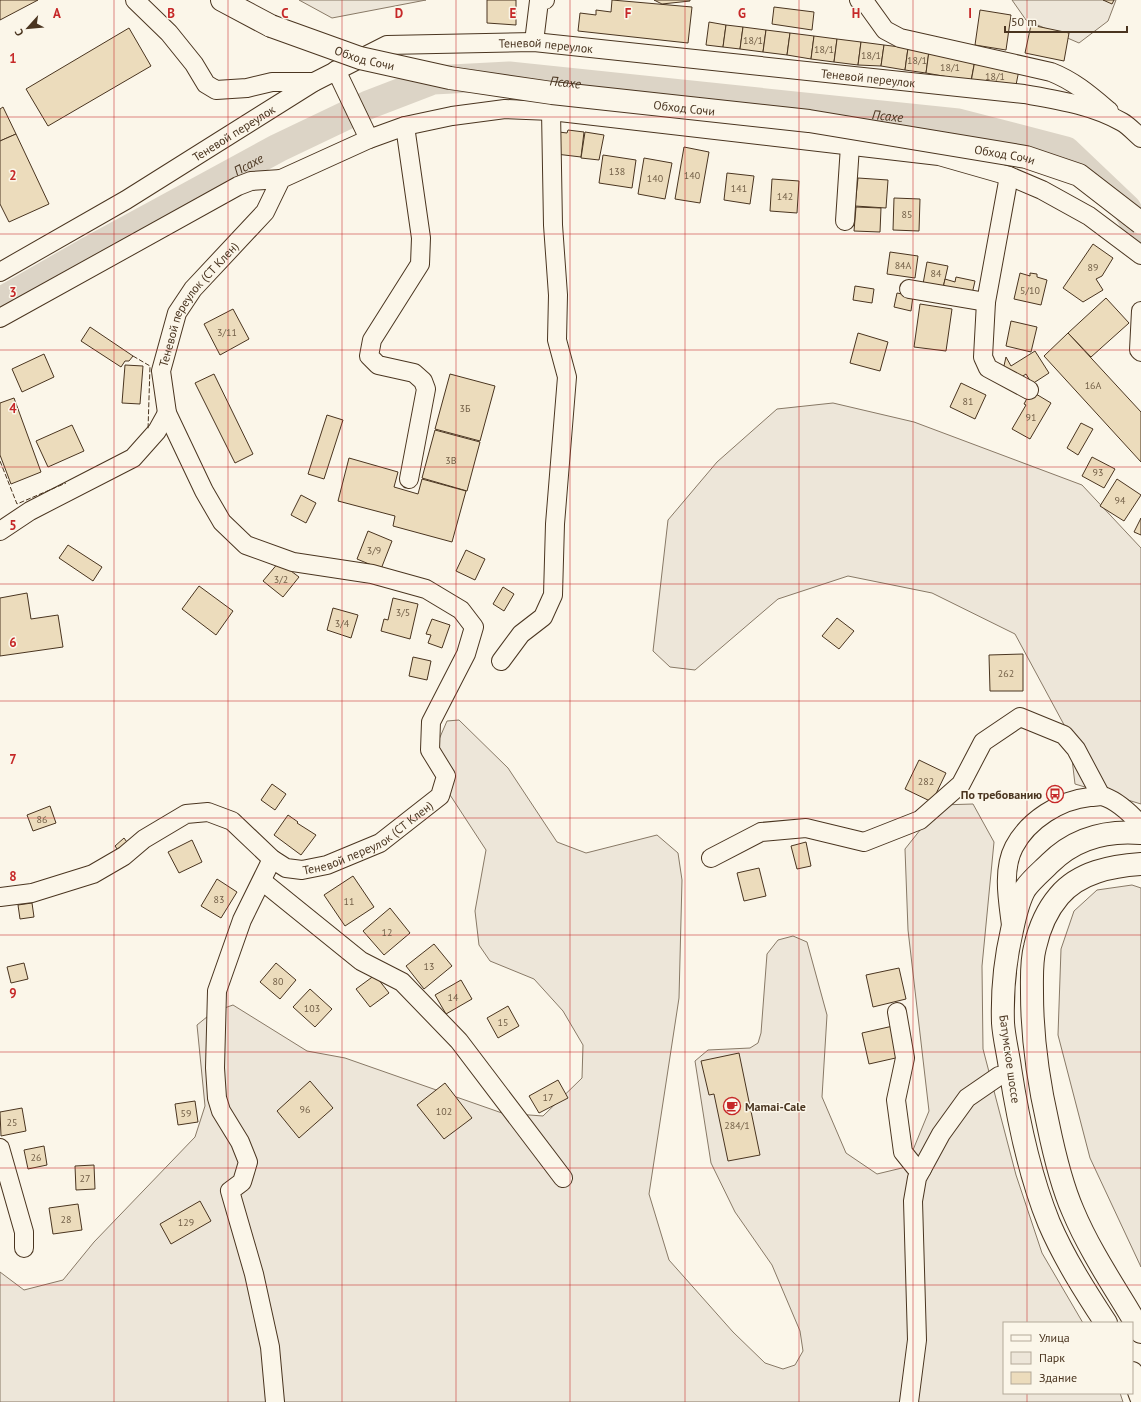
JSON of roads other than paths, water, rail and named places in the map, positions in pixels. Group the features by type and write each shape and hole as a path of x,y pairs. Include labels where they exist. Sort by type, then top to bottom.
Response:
{"highway":[{"name":"Обход Сочи","path":"222,0 271,26 360,58 450,78 552,93 810,121 1026,156 1079,175 1141,223"},
{"name":"Батумское шоссе","path":"1105,1322 1078,1278 1050,1223 1025,1145 1003,1024 1004,975 1016,911 1025,889 1062,851 1091,837 1119,831 1141,833"},
{"path":"1141,864 1118,866 1092,872 1069,886 1059,895 1047,912 1034,955 1032,971 1032,1026 1039,1082 1054,1156 1072,1210 1090,1247 1141,1332"},
{"path":"1133,1376 1141,1397"}],"street":[{"path":"135,0 169,33 194,64 206,84 216,90 247,88 272,82 314,82"},
{"path":"534,42 539,1 544,0"},
{"path":"859,0 867,5 885,30 900,38 1051,72 1078,85 1123,123"},
{"name":"Теневой переулок","path":"0,272 126,200 314,82 387,45 534,42 1024,94 1071,102 1123,123 1141,138"},
{"path":"336,70 369,139"},
{"path":"0,318 238,186 251,181 281,179 369,139 404,126 452,116 505,109 551,111 939,156 1009,176 1042,190 1089,216 1141,255"},
{"path":"501,661 521,634 544,617 553,595 555,524 567,377 557,340 558,295 553,225 551,111"},
{"path":"404,126 421,238 420,264 372,340 369,356 378,365 414,373 423,381 426,389 409,479"},
{"path":"845,221 850,146"},
{"path":"1009,176 986,302 983,358 988,368 1029,390"},
{"name":"Теневой переулок (СТ Клен)","path":"0,897 32,893 93,874 124,856 144,839 186,814 208,812 232,821 272,859 286,868 302,870 327,865 380,843 440,796 446,776 430,750 431,722 466,654 474,627 461,610 426,589 372,574 293,562 246,545 222,522 204,491 167,413 161,371 178,313 194,289 265,212 281,179"},
{"path":"909,289 986,302"},
{"path":"1141,311 1139,350 1141,352"},
{"path":"0,531 30,511 133,458 157,431 167,413"},
{"path":"711,858 761,832 806,828 864,842 920,820 961,784 983,742 1020,717 1064,734 1076,749 1101,796"},
{"path":"1012,929 1008,898 1008,870 1013,848 1026,829 1051,810 1083,798 1101,796 1119,804 1141,825"},
{"path":"272,859 242,920 217,991 215,1068 217,1098 221,1111 240,1142 248,1162 242,1182 230,1192 254,1274 270,1347 275,1402"},
{"path":"262,882 361,961 402,982 459,1041 563,1178"},
{"path":"897,1012 905,1058 896,1100 903,1152 914,1167 922,1169"},
{"path":"909,1402 917,1340 913,1201 917,1178 941,1134 967,1098 999,1076 1011,1074"},
{"path":"0,1148 24,1232 24,1248"}],"waterway":[{"name":"Псахе","path":"0,302 87,252 278,148 368,105 433,80 509,76 958,123 1066,151 1127,209 1141,235"}],"place":[{"name":"По требованию","path":"1055,794"},
{"name":"Mamai-Cale","path":"732,1106"}]}
